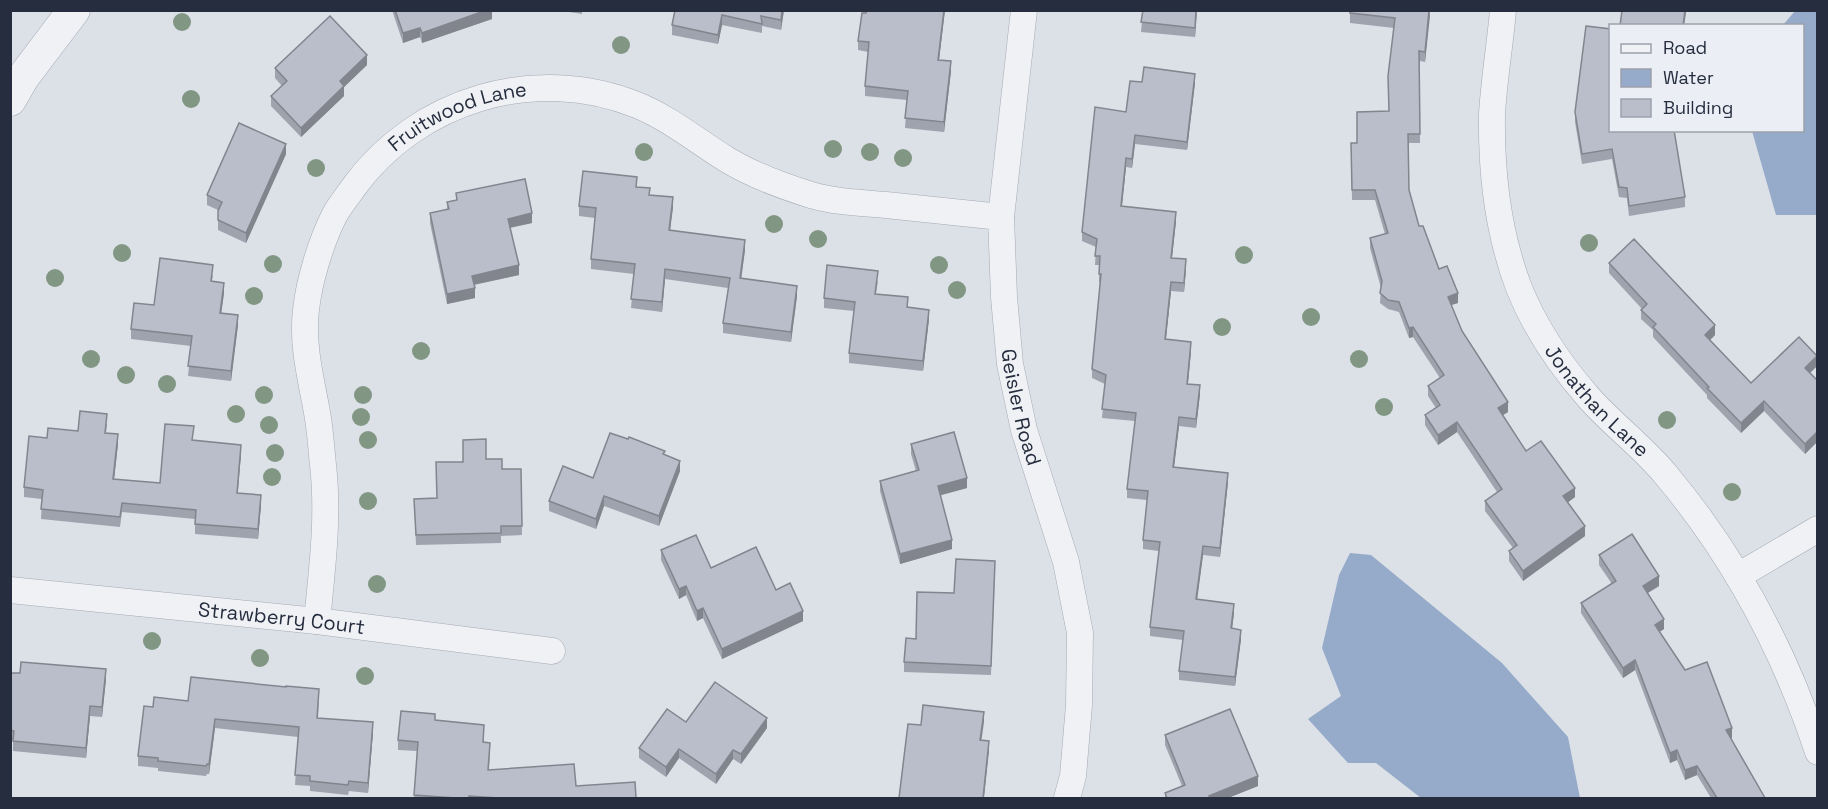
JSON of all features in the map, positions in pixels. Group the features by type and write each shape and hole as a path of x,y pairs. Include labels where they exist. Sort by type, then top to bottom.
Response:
{"street":[{"path":"10,100 24,76 74,10"},
{"name":"Geisler Road","path":"1024,10 1001,217 1004,297 1010,364 1024,430 1066,562 1080,633 1078,717 1073,776 1067,798"},
{"name":"Jonathan Lane","path":"1503,10 1492,113 1493,160 1496,203 1506,247 1520,288 1539,328 1565,368 1590,399 1665,473 1705,524 1738,576 1786,668 1818,752"},
{"name":"Fruitwood Lane","path":"317,621 326,531 324,469 317,411 306,361 306,310 317,261 334,215 365,171 402,137 444,112 498,92 546,87 595,92 638,106 728,161 774,182 814,196 1001,217"},
{"path":"1738,576 1818,529"},
{"name":"Strawberry Court","path":"10,590 317,621 552,651"}],"water":[{"path":"1795,11 1817,11 1817,215 1776,215 1752,132 1804,132 1804,24 1784,24"},
{"path":"1350,553 1371,555 1502,663 1568,737 1580,798 1421,798 1376,763 1348,763 1308,719 1341,696 1322,648 1339,575"}],"building":[{"path":"395,10 487,10 422,33 420,28 403,33"},
{"path":"675,10 782,10 781,20 761,16 762,24 722,15 718,35 672,25"},
{"path":"866,10 944,10 938,60 951,61 944,122 905,118 908,91 865,86 869,42 858,41 862,13 866,13"},
{"path":"1143,10 1196,10 1195,28 1141,22"},
{"path":"1350,10 1429,10 1425,52 1419,51 1420,134 1408,134 1409,190 1419,226 1423,226 1439,269 1447,266 1458,293 1448,297 1462,331 1508,402 1498,408 1526,451 1541,441 1575,488 1563,496 1585,526 1523,571 1509,551 1517,545 1485,501 1502,489 1457,422 1438,435 1425,415 1440,405 1428,386 1444,375 1413,327 1409,328 1399,302 1388,300 1380,293 1382,281 1370,238 1388,233 1375,190 1352,190 1351,143 1357,143 1357,112 1389,111 1388,76 1395,18 1350,13"},
{"path":"1622,10 1685,10 1683,24 1620,24"},
{"path":"330,16 367,55 340,81 344,86 301,128 271,96 287,81 275,68"},
{"path":"1586,26 1609,29 1609,132 1674,132 1685,197 1629,206 1627,188 1619,187 1612,149 1582,154 1575,112"},
{"path":"1144,67 1195,74 1187,142 1135,135 1132,159 1126,158 1121,206 1176,212 1171,258 1186,259 1184,283 1171,282 1165,339 1191,342 1187,384 1200,385 1196,419 1179,417 1173,467 1228,473 1220,548 1203,546 1196,599 1234,604 1231,628 1241,630 1235,677 1179,671 1184,631 1150,627 1160,542 1143,540 1148,491 1127,489 1136,413 1102,409 1106,375 1092,369 1101,274 1099,274 1100,256 1095,256 1097,239 1082,232 1095,107 1126,112 1130,81 1142,82"},
{"path":"239,123 286,144 246,233 218,220 218,211 222,202 207,195"},
{"path":"583,171 637,177 636,187 650,188 649,195 673,197 669,230 745,240 740,278 797,286 791,332 723,323 730,278 665,269 662,302 631,299 635,264 591,259 596,208 579,206"},
{"path":"525,179 532,213 508,219 519,265 472,276 475,288 447,294 430,213 449,209 447,202 457,200 456,193"},
{"path":"1634,239 1715,325 1705,335 1751,383 1799,337 1817,356 1805,368 1818,381 1818,431 1805,444 1764,401 1741,423 1653,327 1656,324 1641,310 1647,304 1609,263"},
{"path":"160,258 213,265 211,281 224,283 220,313 238,315 231,371 188,366 192,336 131,329 134,303 154,305"},
{"path":"827,265 878,271 875,294 908,297 907,307 929,310 923,361 849,353 855,302 824,298"},
{"path":"80,411 107,414 105,433 118,434 113,479 160,483 165,424 194,426 192,440 241,445 237,493 261,495 258,529 195,524 196,510 122,503 120,517 41,509 43,490 24,487 29,436 47,438 48,428 78,431"},
{"path":"954,432 967,478 938,486 952,540 900,554 880,481 919,470 911,444"},
{"path":"610,433 628,439 629,437 665,451 663,454 680,461 659,516 604,496 596,519 549,501 563,466 593,478"},
{"path":"486,439 486,459 502,459 502,469 521,469 522,526 501,526 501,533 416,535 414,499 437,498 436,462 463,462 463,440"},
{"path":"1632,534 1659,576 1643,586 1664,619 1655,625 1685,670 1707,662 1732,728 1726,730 1765,798 1717,798 1697,766 1685,770 1677,750 1670,753 1635,660 1623,668 1581,603 1616,581 1599,555"},
{"path":"696,535 711,568 756,547 776,590 790,583 803,611 722,649 703,608 697,611 686,586 679,589 661,550"},
{"path":"956,559 995,561 991,666 904,662 906,638 916,639 917,592 954,593"},
{"path":"21,662 106,669 102,707 90,706 86,748 13,741 14,731 10,730 10,673 20,673"},
{"path":"191,677 319,689 317,718 373,722 368,783 349,781 348,785 310,781 310,776 295,775 299,727 215,719 209,764 206,766 158,761 158,758 138,756 144,706 153,707 154,697 188,701"},
{"path":"715,682 767,718 741,754 733,750 716,774 679,749 666,767 639,748 667,709 686,722"},
{"path":"923,705 984,712 980,740 989,741 983,798 899,798 908,724 921,725"},
{"path":"1230,709 1258,776 1209,796 1210,798 1167,798 1165,793 1185,785 1165,735"},
{"path":"401,711 435,714 435,720 484,725 483,742 490,743 488,770 574,764 576,786 635,782 636,798 469,796 469,798 456,798 414,795 418,742 398,740"}]}
